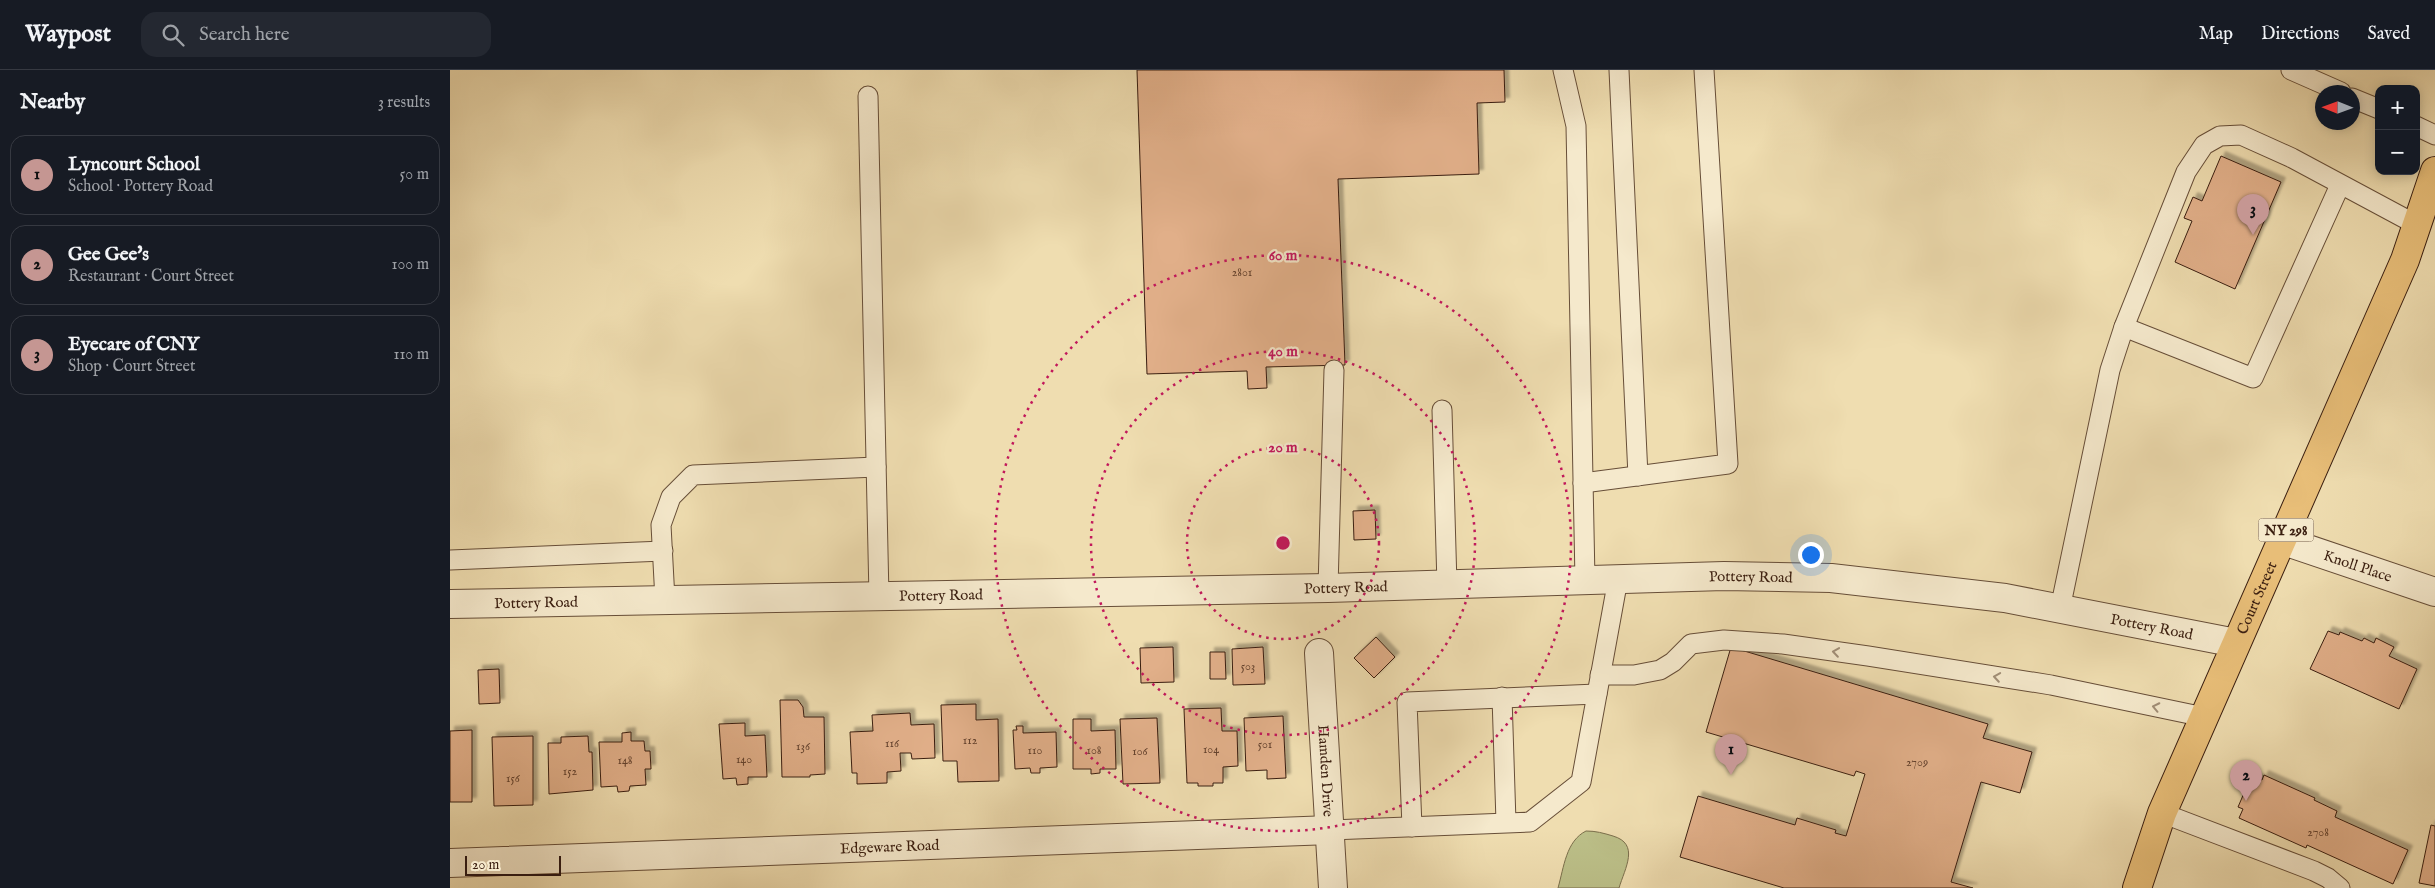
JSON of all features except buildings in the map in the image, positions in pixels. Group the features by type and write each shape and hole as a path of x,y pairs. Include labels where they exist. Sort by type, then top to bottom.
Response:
{"main road":[{"name":"Court Street","path":"2137,888 2162,813 2405,260 2435,171"}],"street":[{"name":"Knoll Place","path":"2281,540 2435,592"},
{"name":"Pottery Road","path":"450,604 1328,588 1724,576 1831,578 2005,598 2236,643"},
{"name":"Hamden Drive","path":"1319,653 1333,888"},
{"name":"Edgeware Road","path":"450,863 1331,830"}],"lane":[{"path":"1563,70 1576,126 1585,580"},
{"path":"1619,70 1638,476"},
{"path":"1583,482 1728,464 1704,70"},
{"path":"2291,70 2325,85"},
{"path":"868,96 879,597"},
{"path":"2360,101 2375,107"},
{"path":"2420,128 2435,134"},
{"path":"2060,609 2110,370 2124,326 2186,172 2204,144 2220,136 2241,135 2292,158 2417,225"},
{"path":"2124,326 2253,378 2340,185"},
{"path":"1328,588 1334,370"},
{"path":"1442,410 1447,585"},
{"path":"665,600 661,525 672,497 693,475 876,467"},
{"path":"450,560 663,551"},
{"path":"1331,830 1530,822 1581,782 1618,579"},
{"path":"1600,674 1634,676 1660,670 1673,662 1691,644 1724,640 1783,644 2051,685 2204,717"},
{"path":"1412,826 1407,702 1597,694"},
{"path":"1502,698 1506,822"},
{"path":"2162,813 2314,871 2328,878 2340,888"}],"green space":[{"path":"1586,831 1600,832 1613,836 1626,845 1628,851 1627,865 1619,888 1558,888 1570,848 1579,835"}],"place":[{"name":"Eyecare of CNY","path":"2253,235"},
{"name":"Lyncourt School","path":"1731,775"},
{"name":"Gee Gee's","path":"2246,801"}]}
